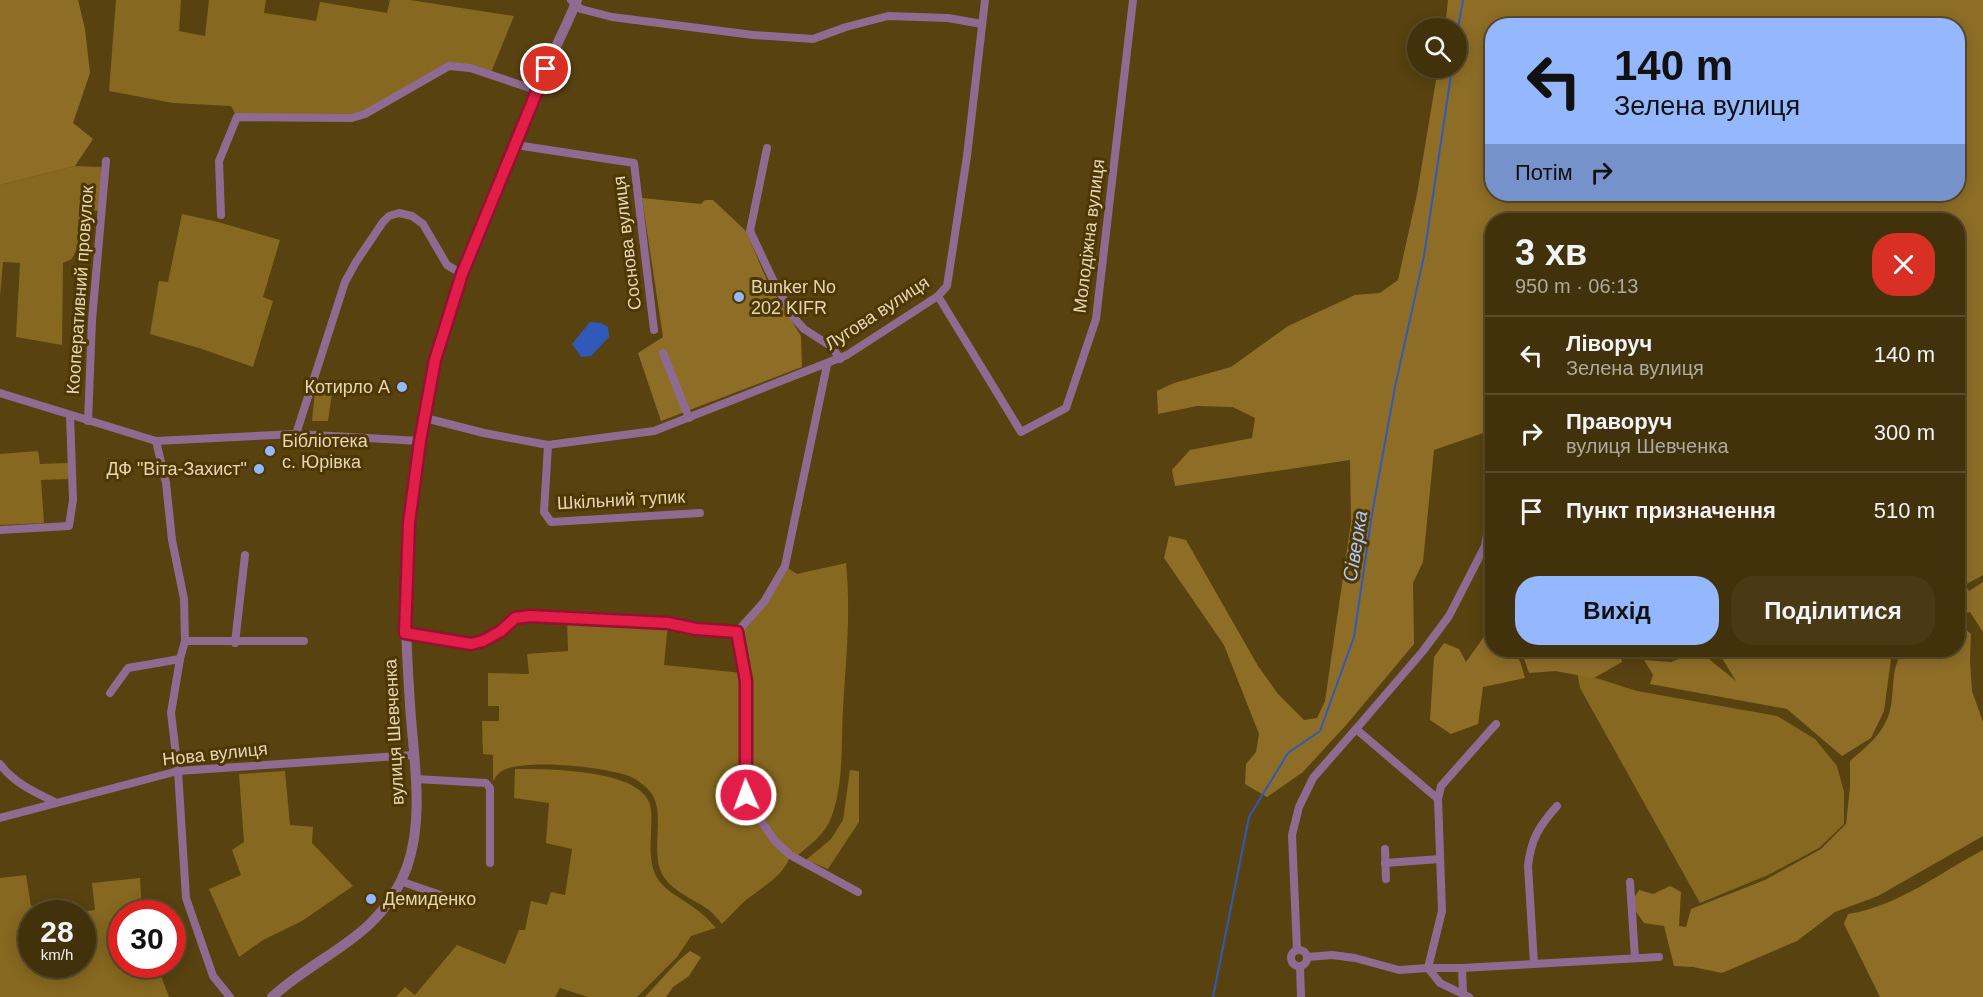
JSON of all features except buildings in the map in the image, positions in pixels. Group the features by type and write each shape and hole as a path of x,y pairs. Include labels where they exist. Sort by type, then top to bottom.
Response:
{"street":[{"name":"Лугова вулиця","path":"425,418 484,433 548,445 654,431 840,359 938,296 947,286 967,156 985,0"},
{"name":"Молодіжна вулиця","path":"938,296 1021,432 1066,408 1096,319 1133,0"},
{"path":"575,2 581,9 612,17 753,35 813,39 888,16 918,16 982,24"},
{"name":"вулиця Шевченка","path":"272,997 287,983 367,928 382,913 400,882 411,851 416,822 416,779 405,633 409,523 420,441 435,360 462,274 516,145 536,90 575,2"},
{"path":"221,216 219,161 237,117 352,118 365,114 449,66 470,68 536,90"},
{"name":"Соснова вулиця","path":"516,145 634,163 654,330"},
{"path":"767,148 750,231 794,318 804,328 832,346 840,359"},
{"name":"Кооперативний провулок","path":"88,421 93,309 106,161"},
{"path":"296,434 345,282 356,262 389,216 399,213 412,216 423,224 447,265 462,274"},
{"path":"663,353 689,418"},
{"path":"737,632 764,602 785,566 827,365"},
{"path":"0,393 156,441 296,434 420,441"},
{"path":"0,530 69,526 73,500 70,415"},
{"path":"156,441 166,483 172,540 184,599 185,641 171,713 178,771 186,898 213,976 230,997"},
{"name":"Шкільний тупик","path":"548,445 544,512 551,522 700,513"},
{"path":"1298,950 1292,836 1299,807 1313,778 1423,651 1449,616 1485,546"},
{"path":"235,643 245,555"},
{"path":"405,633 471,644 483,641 501,631 515,618 530,616 668,623 696,629 737,632"},
{"path":"737,632 746,681 745,783 749,802 775,841 790,855 858,892"},
{"path":"185,641 235,643 304,641"},
{"path":"110,693 128,668 180,660"},
{"path":"1428,968 1442,911 1438,799 1441,786 1497,724"},
{"path":"1356,729 1438,799"},
{"name":"Нова вулиця","path":"55,802 178,771 413,755"},
{"path":"0,764 8,775 55,802"},
{"path":"416,779 486,783 490,788 490,863"},
{"path":"29,789 29,810"},
{"path":"0,818 55,802"},
{"path":"1534,964 1528,866 1530,850 1533,838 1557,806"},
{"path":"1385,849 1386,879"},
{"path":"1385,863 1440,860"},
{"path":"400,882 452,899"},
{"path":"1630,882 1635,958"},
{"path":"1298,950 1305,952 1308,957 1305,964 1300,966 1295,965 1291,958 1298,950"},
{"path":"1308,957 1332,955 1355,958 1399,970 1659,957"},
{"path":"1300,966 1301,997"},
{"path":"1428,968 1440,983 1466,995"},
{"path":"1462,968 1466,995"}],"shaded area":[{"path":"0,0 78,0 85,29 90,73 73,123 93,139 75,166 0,185"},
{"path":"116,0 181,0 179,31 205,36 209,0 266,0 264,13 316,21 320,2 387,13 390,0 410,0 514,16 490,75 449,66 365,114 237,117 231,106 173,103 109,91"},
{"path":"1448,0 1983,0 1983,575 1965,585 1965,213 1485,213 1485,432 1434,450 1423,562 1413,583 1414,644 1303,772 1267,797 1245,784 1246,764 1256,752 1259,734 1224,645 1164,558 1169,536 1186,540 1258,666 1278,694 1304,720 1317,718 1325,701 1351,522 1350,460 1175,486 1172,470 1190,450 1252,438 1255,418 1233,407 1197,406 1158,414 1157,391 1174,383 1231,367 1288,326 1355,295 1380,293 1398,280 1417,194 1436,78 1467,78 1467,18 1446,18"},
{"path":"75,166 101,167 102,176 98,211 92,210 91,235 83,235 72,259 63,263 62,345 16,337 20,263 3,262 0,296 0,185"},
{"path":"642,198 701,204 705,200 713,200 746,231 768,283 801,336 802,367 661,421 638,353 663,337"},
{"path":"182,214 280,240 263,297 273,301 253,367 150,334 159,281 168,282"},
{"path":"315,392 332,393 328,421 312,421"},
{"path":"38,451 40,464 68,463 68,479 41,480 44,523 0,525 0,454"},
{"path":"846,563 848,636 838,792 831,818 825,829 798,855 806,860 831,839 843,820 850,770 859,771 859,822 828,869 814,863 810,868 790,856 778,875 746,900 722,924 709,910 671,885 662,874 657,853 658,820 655,801 648,789 635,779 606,770 528,765 513,767 501,772 493,781 493,755 483,754 482,721 499,721 499,706 488,706 488,673 529,674 527,654 568,651 567,618 668,623 664,665 742,673 737,632 785,566 797,574"},
{"path":"1983,582 1983,632 1970,612 1965,613 1965,585 1969,591"},
{"path":"1965,629 1971,634 1972,691 1983,722 1983,836 1878,896 1835,912 1797,941 1722,973 1674,966 1664,926 1644,923 1636,912 1634,898 1639,890 1653,894 1670,886 1681,892 1679,926 1686,927 1691,909 1765,880 1821,849 1846,824 1850,761 1873,740 1886,721 1891,706 1896,664 1899,657 1965,657"},
{"path":"1485,635 1485,657 1516,657 1520,661 1525,678 1483,687 1478,724 1451,734 1430,720 1434,657 1444,643 1459,649 1466,662"},
{"path":"1523,657 1621,657 1622,662 1594,678 1555,671 1529,673"},
{"path":"1684,657 1706,657 1736,681 1721,657 1893,657 1884,711 1871,738 1842,756 1787,709 1650,684 1653,675 1644,660 1671,662"},
{"path":"1577,672 1637,691 1777,716 1815,739 1837,766 1844,792 1844,824 1819,848 1768,875 1700,903 1580,688"},
{"path":"515,769 593,774 633,786 646,796 651,810 651,853 657,878 669,891 708,919 716,928 691,936 677,957 637,997 588,997 560,988 555,997 396,997 405,987 415,995 457,945 505,964 519,930 525,930 531,901 547,905 551,892 565,895 572,849 546,843 549,803 514,798"},
{"path":"285,771 290,825 313,827 312,843 353,886 302,921 263,940 239,957 209,889 241,875 232,850 244,842 239,774"},
{"path":"1983,850 1983,997 1880,997 1844,924 1848,914 1867,910 1902,896"},
{"path":"26,875 30,900 18,900 18,978 96,978 96,900 94,900 92,883 140,878 141,900 108,900 108,978 162,978 169,997 0,997 0,878"},
{"path":"690,951 701,957 689,976 673,987 666,997 645,997 678,961"}],"water":[{"path":"590,322 601,323 608,327 609,337 591,356 581,357 572,344"}],"waterway":[{"name":"Сіверка","path":"1460,18 1463,0"},
{"name":"Сіверка","path":"1213,997 1249,817 1288,753 1320,731 1354,637 1372,514 1395,387 1424,256 1451,78"}],"place":[{"name":"Bunker No 202 KIFR","path":"739,297"},
{"name":"Котирло А","path":"402,387"},
{"name":"Бібліотека с. Юрівка","path":"270,451"},
{"name":"ДФ \"Віта-Захист\"","path":"259,469"},
{"name":"Демиденко","path":"371,899"}],"route":[{"path":"546,69 462,274 435,360 420,441 409,523 405,633 471,644 483,641 501,631 515,618 530,616 668,623 696,629 737,632 746,681 746,795"}]}
